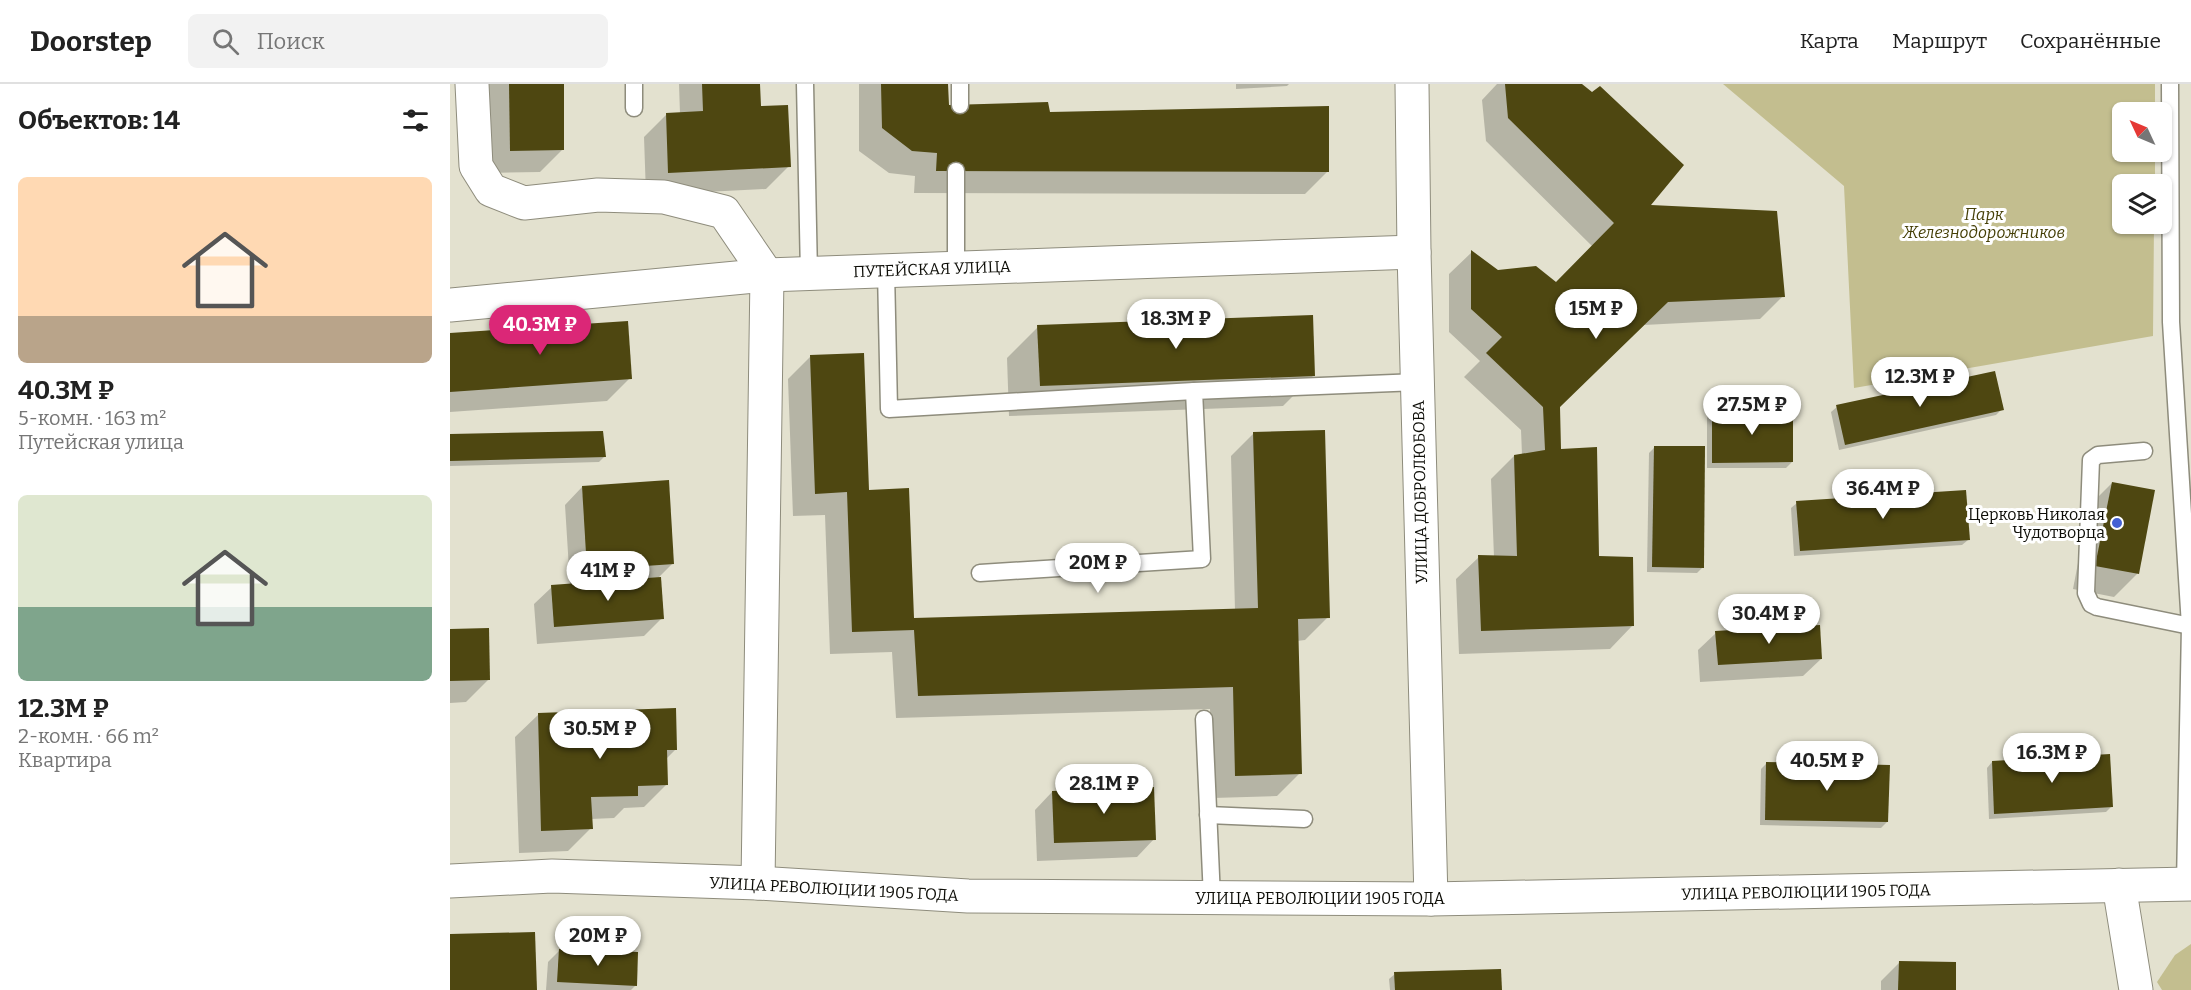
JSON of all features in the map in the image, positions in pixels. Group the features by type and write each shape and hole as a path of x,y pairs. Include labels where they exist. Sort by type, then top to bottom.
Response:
{"street":[{"path":"472,84 476,166 490,190 524,202 598,195 664,197 724,212 767,275 758,883"},
{"name":"УЛИЦА ДОБРОЛЮБОВА","path":"1412,84 1414,252 1431,899"},
{"name":"ПУТЕЙСКАЯ УЛИЦА","path":"450,304 767,275 1414,252"},
{"name":"УЛИЦА РЕВОЛЮЦИИ 1905 ГОДА","path":"450,881 552,876 758,883 968,896 1431,899 2188,884"},
{"path":"2119,885 2136,990"}],"lane":[{"path":"634,84 634,108"},
{"path":"805,84 809,274"},
{"path":"960,84 960,105"},
{"path":"2170,84 2171,322 2190,626 2188,884"},
{"path":"956,171 956,268"},
{"path":"886,271 890,409 1194,391 1418,382"},
{"path":"980,573 1202,559 1194,391"},
{"path":"2144,451 2098,454 2091,460 2086,593 2091,604 2097,607 2190,626"},
{"path":"1204,719 1212,898"},
{"path":"1208,815 1304,819"}],"green space":[{"name":"Парк Железнодорожников","path":"1723,84 2155,84 2155,102 2112,102 2112,162 2155,162 2155,174 2112,174 2112,234 2154,234 2153,336 1854,388 1844,186"},
{"path":"2191,944 2191,990 2162,990 2157,982 2175,955"}],"building":[{"path":"509,84 564,84 564,150 510,151"},
{"path":"702,84 760,84 761,106 788,105 791,167 668,173 666,113 703,111"},
{"path":"881,84 948,84 949,105 1048,102 1050,112 1329,106 1329,172 936,171 937,153 912,151 882,128"},
{"path":"1505,84 1582,84 1592,92 1600,86 1684,165 1651,205 1777,211 1785,297 1668,302 1560,407 1561,449 1597,447 1599,556 1633,557 1634,626 1481,631 1478,555 1517,556 1514,455 1545,450 1543,407 1486,353 1502,337 1471,309 1471,250 1498,270 1536,266 1556,282 1614,223 1508,118"},
{"path":"1313,315 1315,376 1040,386 1037,325"},
{"path":"628,321 632,379 450,392 450,333"},
{"path":"864,353 869,490 909,488 914,618 1258,608 1253,432 1325,430 1330,618 1298,619 1302,774 1235,776 1233,687 918,696 914,630 852,632 847,492 815,494 810,355"},
{"path":"1995,371 2004,410 1845,445 1836,405"},
{"path":"1712,410 1793,410 1793,462 1712,463"},
{"path":"603,431 606,457 450,461 450,434"},
{"path":"1654,446 1705,446 1704,568 1652,567"},
{"path":"669,480 674,564 587,570 582,486"},
{"path":"2112,482 2155,490 2139,574 2095,566"},
{"path":"1966,490 1970,540 1800,551 1796,501"},
{"path":"661,577 664,619 554,627 551,585"},
{"path":"1820,625 1822,659 1718,665 1715,631"},
{"path":"489,628 490,680 450,681 450,629"},
{"path":"676,708 677,750 667,750 668,785 638,786 638,796 591,797 593,829 541,831 538,713"},
{"path":"2110,754 2113,807 1994,814 1992,761"},
{"path":"1766,762 1890,765 1888,822 1765,820"},
{"path":"1154,787 1156,840 1054,843 1052,791"},
{"path":"535,932 537,990 450,990 450,934"},
{"path":"559,949 638,952 637,986 557,982"},
{"path":"1899,961 1956,962 1956,990 1898,990"},
{"path":"1501,969 1502,990 1395,990 1394,972"}],"place":[{"name":"Церковь Николая Чудотворца","path":"2117,523"}]}
